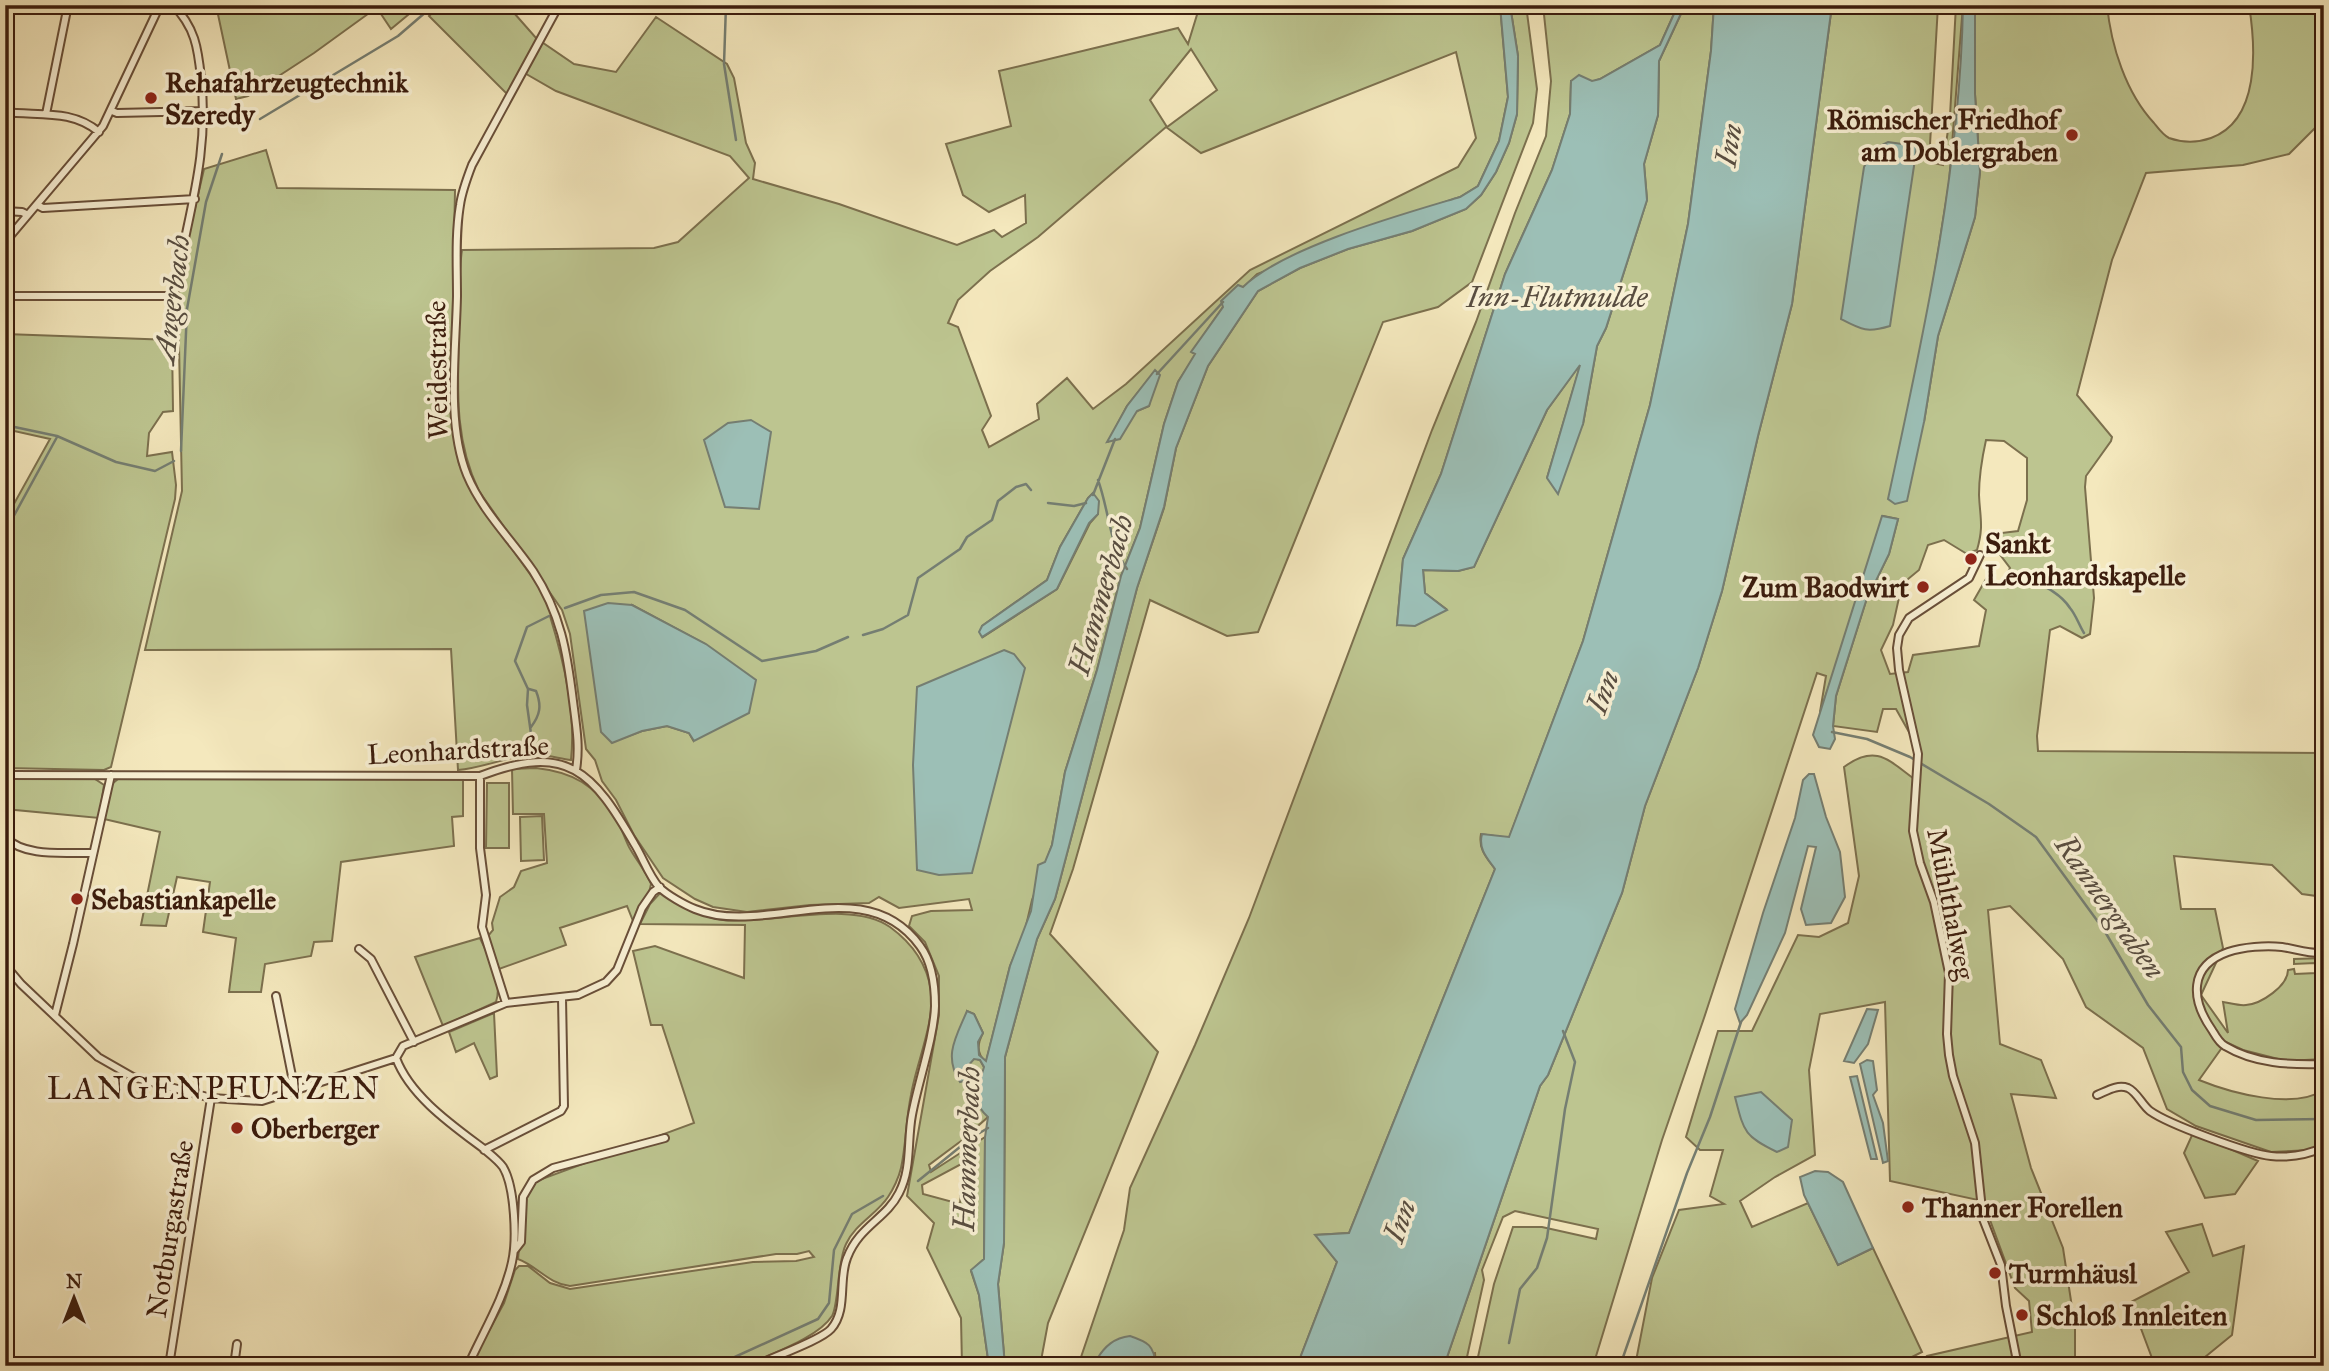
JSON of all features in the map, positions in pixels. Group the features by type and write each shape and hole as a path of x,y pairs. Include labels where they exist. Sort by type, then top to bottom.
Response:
{"street":[{"path":"46,114 68,5"},
{"path":"5,242 99,132 112,111 160,5"},
{"path":"5,296 174,296 200,170 205,111 198,42 173,5"},
{"name":"Weidestraße","path":"559,5 472,165 464,186 458,217 455,398 460,455 467,475 478,498 533,571 553,605 559,622 566,648 579,749 576,770"},
{"path":"112,111 205,111"},
{"path":"5,112 46,114 85,121 99,132"},
{"path":"37,205 43,208 195,199"},
{"path":"5,211 28,215"},
{"name":"Mühlthalweg","path":"1980,555 1969,578 1916,612 1903,626 1897,648 1899,670 1918,754 1913,795 1913,831 1920,863 1934,902 1949,973 1949,1055 1953,1076 1971,1129 1978,1163 1983,1219 2001,1265 2018,1366"},
{"name":"Leonhardstraße","path":"5,775 480,776 509,765 532,762 551,764 576,770 593,782 606,797 660,887 695,909 713,914 750,916 851,908 876,912 898,924 921,947 932,976 935,1009 911,1119 907,1171 899,1195 860,1233 851,1246 843,1269 840,1309 831,1330 755,1366"},
{"path":"55,1015 74,944 111,775"},
{"path":"480,776 480,848 486,895 482,927 506,1003"},
{"path":"5,837 11,844 25,850 92,853"},
{"path":"5,965 21,984 98,1057 133,1077 211,1098 262,1101 396,1058 403,1046 506,1003 562,998 606,982 617,970 642,908 660,887"},
{"path":"2324,953 2305,953 2281,947 2229,952 2213,960 2199,974 2195,990 2203,1017 2222,1045 2256,1059 2286,1065 2324,1064"},
{"path":"359,949 371,959 414,1042"},
{"path":"276,996 295,1091"},
{"path":"484,1150 561,1111 564,1106 562,998"},
{"path":"396,1058 422,1097 454,1129 503,1166 512,1190 512,1261 499,1300 468,1366"},
{"path":"2097,1094 2117,1087 2129,1089 2158,1115 2188,1129 2269,1156 2310,1154 2324,1147"},
{"name":"Notburgastraße","path":"169,1366 211,1098"},
{"path":"513,1253 520,1242 523,1197 533,1180 553,1168 665,1138"},
{"path":"234,1366 237,1344"}],"green space":[{"path":"216,5 369,5 372,11 248,96 236,99"},
{"path":"375,5 420,5 391,29"},
{"path":"440,5 507,5 536,38 574,64 616,72 656,17 727,64 734,78 746,143 755,163 753,179 839,204 957,245 994,230 1002,237 1026,223 1025,195 989,212 963,195 946,144 1011,126 999,71 1178,28 1188,44 1200,5 1500,5 1508,97 1499,141 1478,186 1460,197 1257,274 1223,307 1192,352 1196,354 1178,382 1164,424 1140,528 1121,576 1097,670 1065,772 1052,845 1032,900 1025,930 1010,966 986,1062 978,1049 983,1033 974,1014 967,1011 964,1081 966,1068 974,1058 980,1060 984,1067 988,1117 929,1165 931,1172 985,1137 984,1259 971,1271 979,1295 989,1366 962,1366 961,1318 927,1248 934,1223 907,1196 939,1015 939,976 925,942 909,926 912,916 931,911 972,910 969,899 899,908 879,897 869,903 810,905 747,912 713,907 695,899 663,878 634,835 616,800 602,781 595,760 586,749 570,634 562,610 479,491 465,451 458,390 462,250 654,248 678,242 749,178 730,156 556,91 521,71 507,94 429,16","holes":["1191,49 1217,90 1167,127 1150,100","1456,52 1476,138 1458,167 1250,270 1126,384 1093,409 1067,378 1037,404 1039,419 989,447 982,430 991,416 958,327 948,323 958,300 990,271 1038,237 1166,127 1201,153","1155,371 1149,406 1137,411 1108,442 1127,406","1093,493 1098,514 1090,523 1057,589 983,637 982,626 1047,580 1060,547","632,605 705,644 693,740 689,733 667,726 642,731 612,742","963,1163 960,1204 923,1194 922,1185"]},
{"path":"1510,5 1526,5 1537,89 1533,123 1472,282 1438,307 1383,322 1258,632 1227,636 1150,600 1073,869 1050,934 1158,1052 1048,1323 1040,1366 1005,1366 998,1284 1004,1243 1005,1057 1037,939 1055,899 1137,588 1164,508 1176,448 1208,366 1258,291 1300,268 1348,249 1412,231 1466,209 1481,195 1496,172 1509,143 1517,114 1518,56"},
{"path":"1543,5 1678,5 1660,45 1600,79 1592,82 1571,81 1570,114 1552,170 1505,274 1441,474 1403,559 1397,625 1446,609 1425,593 1423,570 1458,571 1474,567 1547,410 1581,363 1547,478 1583,424 1597,346 1606,328 1647,200 1644,164 1658,115 1659,61 1685,5 1714,5 1711,51 1688,224 1650,405 1583,641 1509,838 1481,834 1482,849 1495,869 1349,1233 1316,1235 1337,1262 1297,1366 1156,1366 1155,1353 1097,1359 1099,1366 1078,1366 1124,1230 1130,1188 1249,918 1432,430 1546,136 1551,81"},
{"path":"1832,5 1938,5 1929,162 1943,165 1950,116 1956,5 1963,5 1949,183 1930,302 1924,422 1938,336 1975,217 1980,172 1975,94 1975,5 2107,5 2116,52 2135,98 2165,135 2174,140 2190,142 2211,138 2227,129 2239,116 2246,100 2253,62 2249,5 2324,5 2324,119 2289,154 2243,165 2146,173 2112,260 2077,395 2112,437 2086,476 2094,598 2090,634 2082,638 2060,626 2050,630 2037,736 2038,751 2324,753 2324,897 2302,894 2272,865 2174,856 2181,909 2215,909 2223,948 2201,995 2228,1033 2223,1002 2243,1005 2259,1001 2279,988 2288,970 2294,969 2295,974 2316,973 2315,963 2294,964 2294,959 2324,958 2324,1059 2286,1061 2243,1050 2226,1042 2199,1080 2244,1094 2279,1099 2311,1096 2324,1090 2324,1141 2311,1150 2271,1152 2196,1126 2167,1109 2143,1048 2086,1007 2063,959 2010,906 1988,910 2000,1044 2041,1060 2056,1098 2011,1094 2031,1168 2063,1248 2075,1327 2075,1366 1924,1366 1922,1361 1927,1356 2032,1332 2029,1301 2015,1288 1983,1201 1890,1181 1885,1002 1820,1014 1809,1070 1815,1155 1775,1177 1740,1201 1752,1227 1808,1203 1838,1265 1873,1248 1922,1352 1894,1366 1635,1366 1652,1278 1679,1210 1724,1204 1710,1196 1723,1150 1700,1150 1686,1137 1718,1031 1752,1031 1798,935 1819,937 1848,923 1859,876 1844,767 1865,756 1874,756 1890,761 1917,781 1914,741 1896,709 1883,709 1877,732 1833,726 1836,696 1866,601 1889,554 1898,519 1883,516 1820,712 1826,676 1817,673 1662,1140 1593,1366 1476,1366 1494,1284 1513,1227 1542,1227 1596,1239 1598,1229 1515,1211 1503,1217 1482,1270 1484,1280 1465,1366 1444,1366 1540,1086 1548,1075 1622,893 1645,806 1698,668 1722,591 1792,304","holes":["1986,440 2004,441 2027,458 2027,500 2018,531 1993,534 1995,548 2010,568 2002,586 1986,579 1974,600 1986,610 1979,646 1913,655 1908,672 1890,674 1881,650 1893,625 1902,584 1919,570 1928,545 1944,540 1967,554 1977,550 1981,528 1980,481"]},
{"path":"266,150 277,188 455,190 451,412 459,464 478,502 545,595 555,615 550,616 564,669 570,706 571,760 529,755 458,770 451,649 145,650 182,491 178,296 183,260 204,169"},
{"path":"5,334 172,340 173,411 163,412 149,433 147,456 172,452 175,499 111,767 104,770 5,768 5,520 50,439 5,429"},
{"path":"536,768 572,777 599,796 617,820 651,884 649,893 633,921 627,906 560,928 566,945 499,969 488,936 493,930 492,923 500,897 514,887 521,871 547,863 544,814 513,814 512,769"},
{"path":"5,779 95,779 104,785 99,818 5,809"},
{"path":"118,779 463,779 463,816 452,817 454,846 341,862 332,941 314,942 311,956 265,964 261,992 229,992 236,938 203,932 210,882 177,877 166,926 141,925 160,832 104,819 112,784"},
{"path":"487,783 509,783 509,848 486,848"},
{"path":"542,816 544,860 521,861 520,817"},
{"path":"661,892 690,910 723,920 832,914 874,919 890,927 912,947 926,971 931,1003 928,1029 913,1083 900,1172 890,1194 846,1244 832,1316 816,1331 780,1351 746,1366 737,1362 730,1366 470,1366 504,1303 515,1270 519,1266 528,1266 550,1283 570,1289 753,1262 796,1261 814,1257 809,1251 776,1254 570,1286 556,1282 518,1259 524,1196 531,1183 694,1123 662,1025 651,1025 633,951 655,946 744,978 745,925 640,924 650,904"},
{"path":"480,938 498,986 496,1002 443,1026 415,957"},
{"path":"494,1013 497,1076 490,1079 474,1043 456,1052 449,1032"},
{"path":"2193,1133 2258,1161 2235,1194 2205,1198 2184,1153"},
{"path":"2202,1224 2213,1256 2244,1246 2232,1335 2194,1366 2155,1366 2131,1302 2189,1272 2166,1232"}],"water":[{"path":"1500,5 1510,5 1518,56 1517,114 1509,143 1496,172 1481,195 1466,209 1412,231 1348,249 1300,268 1258,291 1208,366 1176,448 1164,507 1137,588 1055,899 1037,939 1005,1057 1004,1243 998,1284 1005,1366 989,1366 979,1295 971,1270 984,1259 985,1137 988,1117 979,1105 977,1093 984,1067 980,1060 974,1059 966,1068 964,1081 960,1082 952,1064 953,1046 967,1011 974,1014 983,1033 978,1042 979,1055 986,1061 1010,966 1031,911 1038,865 1045,862 1052,845 1065,772 1097,670 1121,576 1140,528 1164,424 1178,382 1195,354 1191,352 1223,307 1221,301 1238,285 1243,287 1286,258 1315,245 1377,222 1460,197 1478,186 1499,141 1508,97"},
{"name":"Inn-Flutmulde","path":"1678,5 1685,5 1659,61 1658,115 1644,164 1647,200 1606,328 1597,346 1583,424 1558,494 1547,478 1580,365 1547,410 1474,567 1458,571 1423,570 1425,593 1447,610 1415,626 1397,625 1403,559 1441,474 1505,274 1552,170 1570,114 1571,81 1579,75 1592,81 1600,79 1660,45"},
{"name":"Inn","path":"1714,5 1832,5 1792,304 1722,591 1698,668 1645,806 1622,893 1548,1075 1540,1086 1444,1366 1297,1366 1337,1262 1315,1235 1349,1233 1495,869 1482,849 1482,834 1509,837 1583,641 1650,405 1688,224 1711,51"},
{"path":"1963,5 1975,5 1975,94 1980,172 1975,217 1938,336 1924,422 1907,501 1895,504 1888,499 1938,254 1947,192 1955,130"},
{"path":"1888,142 1917,146 1890,326 1865,329 1841,319 1864,167 1874,149"},
{"path":"1155,370 1160,375 1149,406 1137,411 1120,439 1107,442 1127,406"},
{"path":"751,420 771,432 759,509 725,507 704,440 728,423"},
{"path":"1093,493 1099,501 1098,514 1089,523 1057,589 982,637 979,632 982,626 1047,580 1060,547"},
{"path":"1882,516 1898,519 1889,554 1866,601 1836,696 1833,726 1835,739 1830,749 1819,747 1813,735"},
{"path":"608,603 632,605 706,644 756,680 749,713 694,741 689,733 667,726 642,731 612,743 601,732 584,611"},
{"path":"1004,650 1014,654 1025,668 972,873 939,875 917,870 913,765 917,687"},
{"path":"1809,774 1814,774 1826,817 1840,852 1845,897 1831,923 1806,925 1801,909 1816,847 1808,846 1785,933 1747,1015 1740,1023 1735,1009 1795,818 1803,780"},
{"path":"1867,1009 1878,1010 1868,1044 1854,1063 1844,1061"},
{"path":"1867,1060 1873,1061 1877,1090 1873,1095 1883,1123 1888,1161 1883,1163 1860,1064"},
{"path":"1857,1076 1877,1159 1871,1159 1850,1077"},
{"path":"1761,1092 1792,1120 1788,1147 1777,1152 1758,1142 1747,1132 1738,1109 1735,1097"},
{"path":"1815,1171 1828,1172 1843,1182 1873,1248 1838,1265 1804,1195 1800,1177"},
{"path":"1130,1336 1149,1345 1154,1353 1156,1366 1099,1366 1097,1359 1107,1347"}],"waterway":[{"name":"Angerbach","path":"260,119 398,36 434,5"},
{"path":"726,5 724,64 736,140"},
{"name":"Angerbach","path":"181,451 187,309 206,202 222,154"},
{"path":"1157,374 1223,302"},
{"name":"Angerbach","path":"5,425 57,436 116,462 155,471 174,461"},
{"path":"5,532 57,437"},
{"path":"1093,495 1115,439"},
{"name":"Hammerbach","path":"1098,480 1116,548 1127,569"},
{"path":"863,635 883,629 908,615 918,578 960,549 967,537 992,520 998,501 1016,487 1026,484 1031,490"},
{"path":"1048,503 1074,506 1086,503"},
{"path":"1992,586 2006,581 2014,571 2044,586 2065,601 2084,633"},
{"path":"565,608 601,595 634,592 685,610 762,661 816,651 848,637"},
{"path":"533,748 527,705 528,689 515,661 527,627 549,616"},
{"path":"529,689 536,691 539,701 538,714 531,727"},
{"name":"Rannergraben","path":"1832,732 1867,739 1910,757 1989,804 2036,837 2104,930 2148,1005 2181,1047 2183,1072 2192,1090 2210,1106 2256,1120 2324,1119"},
{"path":"1620,1366 1687,1173 1710,1117 1741,1022"},
{"path":"1509,1343 1520,1289 1537,1268 1547,1238 1565,1109 1575,1062 1563,1031"},
{"name":"Hammerbach","path":"918,1181 971,1138 988,1128"},
{"path":"715,1366 818,1319 829,1303 834,1250 852,1214 883,1196"}],"place":[{"name":"Rehafahrzeugtechnik Szeredy","path":"151,98"},
{"name":"Römischer Friedhof am Doblergraben","path":"2072,135"},
{"name":"Sankt Leonhardskapelle","path":"1971,559"},
{"name":"Zum Baodwirt","path":"1923,587"},
{"name":"Sebastiankapelle","path":"77,899"},
{"name":"Oberberger","path":"237,1128"},
{"name":"Thanner Forellen","path":"1908,1207"},
{"name":"Turmhäusl","path":"1995,1273"},
{"name":"Schloß Innleiten","path":"2022,1315"}],"district":[{"name":"LANGENPFUNZEN","path":"214,1088"}]}
